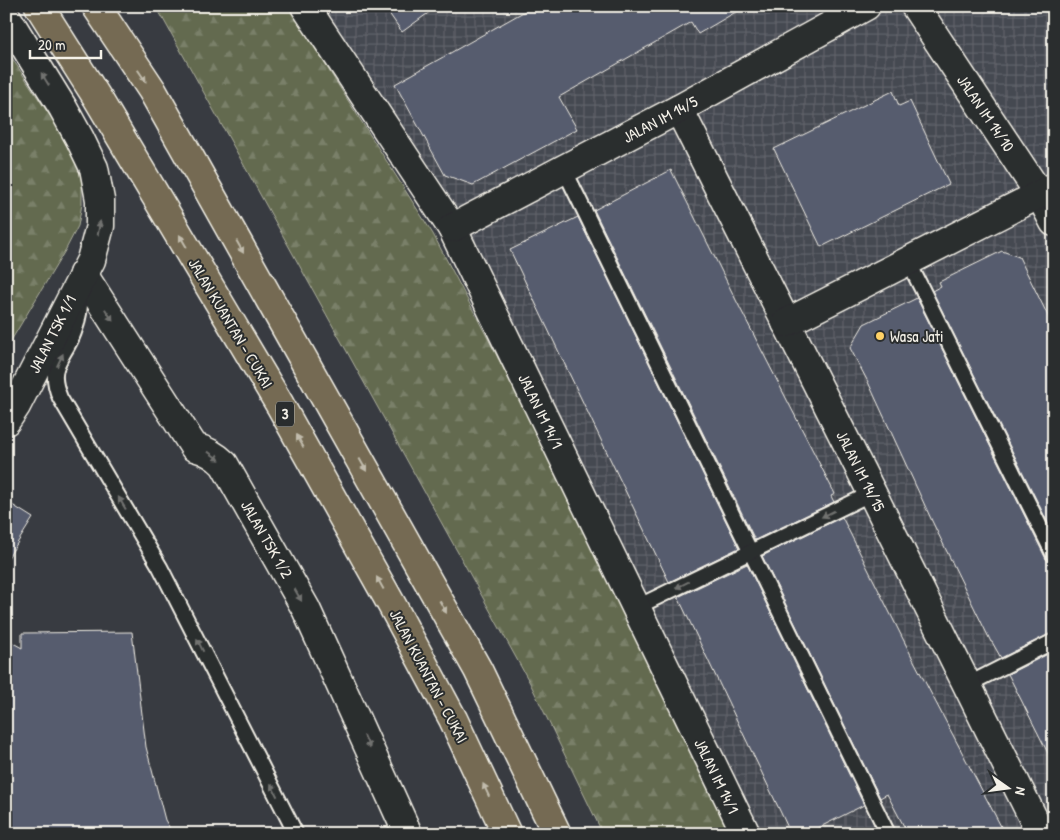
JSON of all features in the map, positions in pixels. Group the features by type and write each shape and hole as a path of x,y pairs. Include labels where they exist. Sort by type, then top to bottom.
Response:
{"highway":[{"name":"JALAN KUANTAN - CUKAI","path":"39,6 147,180 280,405 394,607 444,702 507,834"},
{"path":"96,6 152,90 473,662 557,834"}],"street":[{"name":"JALAN IM 14/1","path":"306,6 452,228 746,834"},
{"name":"JALAN IM 14/5","path":"452,228 679,109 866,6"},
{"name":"JALAN IM 14/10","path":"915,6 1047,191 1054,222"},
{"name":"JALAN TSK 1/1","path":"6,16 80,139 94,168 100,200 100,226 91,260 16,406 6,421"},
{"name":"JALAN IM 14/15","path":"679,109 1041,834"},
{"path":"786,323 1047,191"},
{"name":"JALAN TSK 1/2","path":"83,274 194,447 216,456 224,464 306,609 408,834"}],"lane":[{"path":"564,169 888,834"},
{"path":"908,262 1054,555"},
{"path":"83,274 79,317 73,335 57,363 55,388 160,567 296,834"},
{"path":"635,608 872,493"},
{"path":"967,684 1054,641"}],"shaded area":[{"path":"305,6 1054,6 1054,834 746,834 452,228"}],"green space":[{"path":"156,6 288,6 433,234 599,550 733,834 603,834 530,683"},
{"path":"6,49 69,145 77,163 82,182 82,204 78,226 66,249 6,349"}],"building":[{"path":"384,6 438,6 402,32"},
{"path":"534,6 746,6 698,34 691,22 559,97 577,129 473,185 445,175 395,84"},
{"path":"893,91 899,106 910,101 949,184 821,247 774,149"},
{"path":"671,170 835,494 831,496 834,502 755,540 594,210"},
{"path":"578,217 739,548 669,582 510,250"},
{"path":"1002,251 1019,257 1054,328 1054,535 932,291 941,286 939,282"},
{"path":"917,298 1046,559 1054,564 1054,632 1001,658 968,595 868,382 850,348 864,324"},
{"path":"6,501 33,518 6,561"},
{"path":"842,517 913,659 1005,834 908,834 887,794 880,798 762,556"},
{"path":"747,564 864,805 806,834 791,834 678,597"},
{"path":"132,632 146,747 165,820 173,834 6,834 6,639 22,648 22,633"},
{"path":"1054,651 1054,765 1008,674"}],"place":[{"name":"Wasa Jati","path":"880,336"}]}
